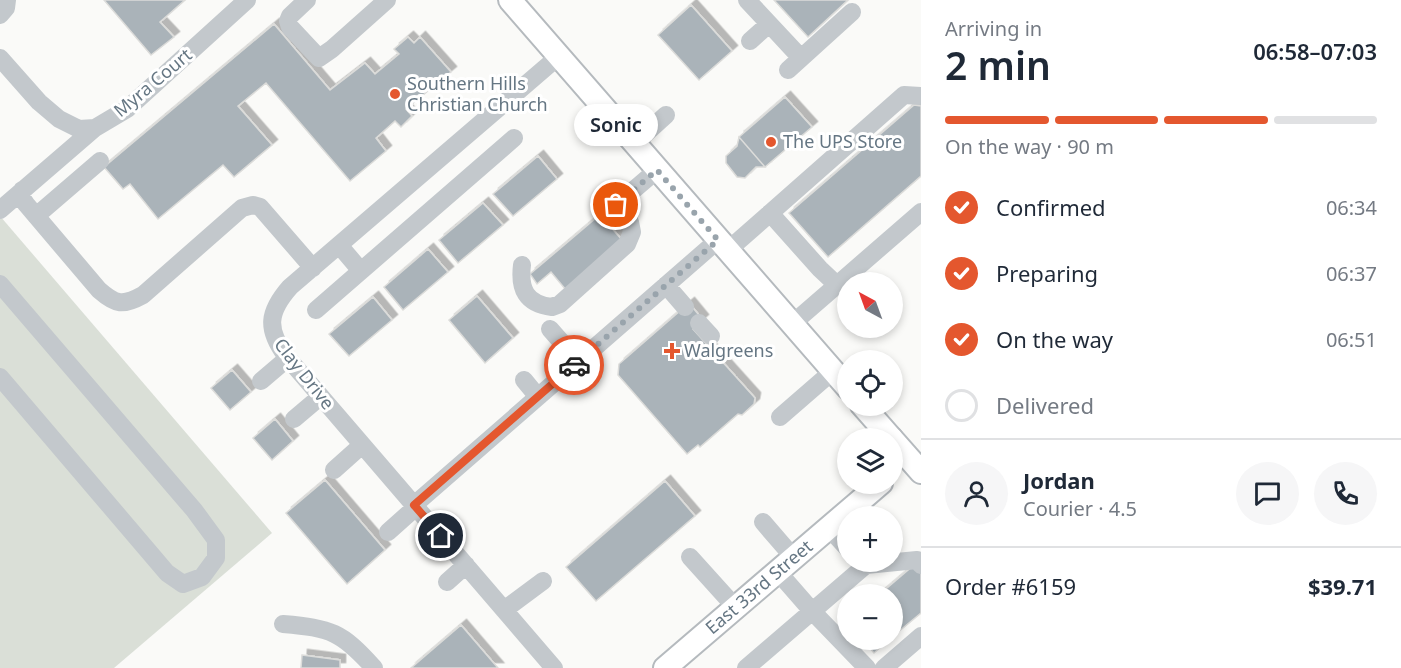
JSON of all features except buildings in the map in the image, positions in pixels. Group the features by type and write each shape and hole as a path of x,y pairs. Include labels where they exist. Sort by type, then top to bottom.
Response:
{"main road":[{"path":"510,0 837,376"},
{"path":"872,416 882,428"},
{"path":"903,448 917,460 903,467"},
{"name":"East 33rd Street","path":"665,668 868,494"}],"street":[{"path":"0,15 6,8 7,0"},
{"name":"Myra Court","path":"0,58 39,102 58,119 79,129 96,128 127,109 247,0"},
{"path":"307,0 290,16 288,21 290,27 319,58 387,0"},
{"path":"747,0 769,24 794,64 852,12"},
{"path":"750,40 769,24"},
{"name":"Clay Drive","path":"545,665 504,610 288,358 274,337 271,325 279,300 290,287 559,56"},
{"path":"388,532 666,285 770,213 904,95 921,96"},
{"path":"634,144 666,115"},
{"path":"0,210 96,128"},
{"path":"316,310 514,138"},
{"path":"451,150 472,174"},
{"path":"36,216 100,161"},
{"path":"616,205 657,170"},
{"path":"22,190 22,198 99,290 110,300 119,303 133,301 143,295 242,208 253,205 260,207 313,268"},
{"path":"852,272 921,212"},
{"path":"770,213 837,285 792,324"},
{"path":"522,265 520,283 523,291 533,301 552,307 560,304 627,244 632,232 630,222"},
{"path":"339,245 360,271"},
{"path":"0,284 194,510 216,540 216,558 202,577 183,584 167,573 0,377"},
{"path":"666,285 685,307"},
{"path":"550,329 578,361"},
{"path":"261,381 288,358"},
{"path":"524,380 538,397"},
{"path":"780,417 837,382"},
{"path":"294,419 321,397"},
{"path":"334,470 362,445"},
{"path":"762,522 812,611 867,668"},
{"path":"829,528 837,537"},
{"path":"690,556 736,608"},
{"path":"903,561 917,560 921,565"},
{"path":"447,582 466,565"},
{"path":"746,668 812,611 852,572"},
{"path":"504,610 543,581"},
{"path":"283,624 334,633 356,648 374,668"},
{"path":"884,668 921,636"}],"shaded area":[{"path":"0,216 272,533 114,668 0,668"}],"way so far":[{"path":"574,365 718,240 657,170 616,205"}],"place":[{"name":"Southern Hills Christian Church","path":"395,94"},
{"name":"The UPS Store","path":"771,142"},
{"name":"Sonic","path":"616,205"},
{"name":"Walgreens","path":"672,351"}],"route":[{"path":"441,536 414,505 574,365"}]}
